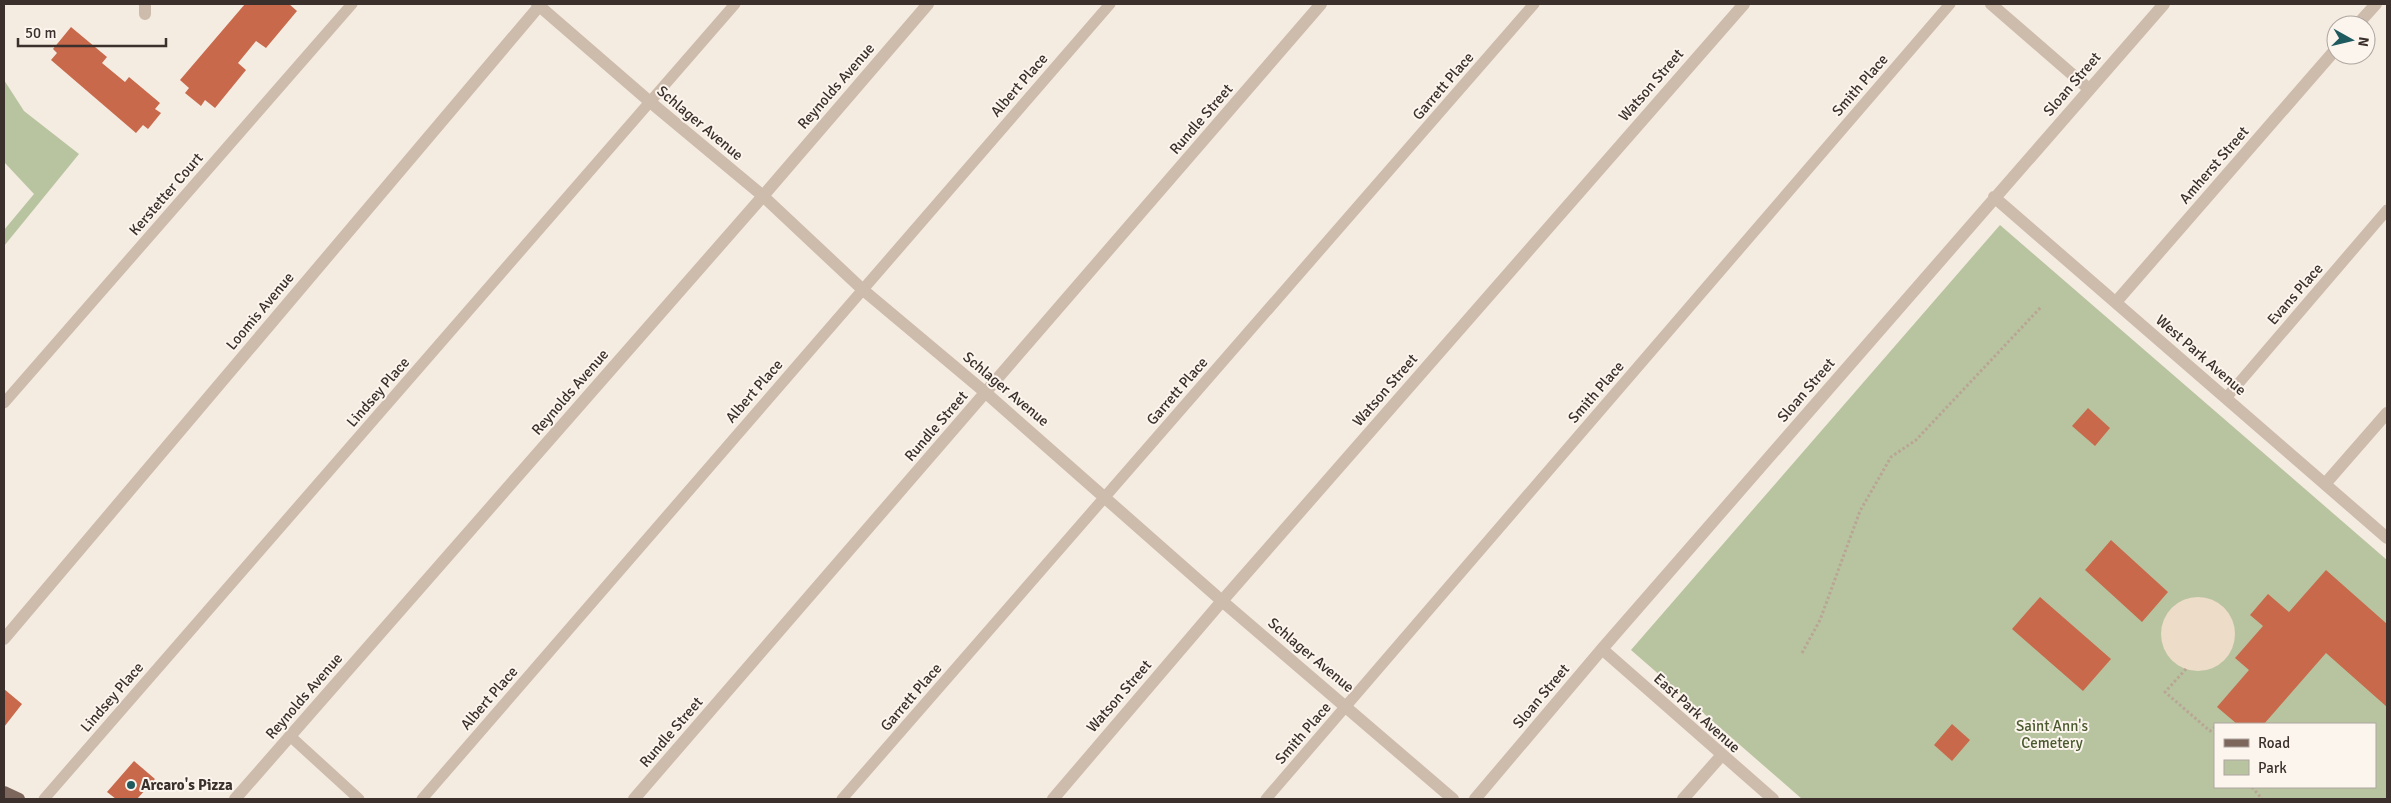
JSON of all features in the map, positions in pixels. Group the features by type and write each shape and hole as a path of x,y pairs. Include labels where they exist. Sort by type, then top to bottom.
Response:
{"main road":[{"path":"4,792 19,799"}],"street":[{"name":"Schlager Avenue","path":"539,4 649,101 763,196 862,289 986,393 1222,601 1453,799"},
{"name":"Loomis Avenue","path":"4,639 539,4"},
{"name":"Reynolds Avenue","path":"235,799 763,196 928,4"},
{"name":"Rundle Street","path":"634,799 1321,4"},
{"name":"Watson Street","path":"1052,799 1222,601 1744,4"},
{"path":"1991,4 2089,89"},
{"name":"Sloan Street","path":"1475,799 1602,649 2164,4"},
{"path":"2366,15 2376,4"},
{"name":"Amherst Street","path":"2116,302 2326,60"},
{"name":"West Park Avenue","path":"1994,197 2387,538"},
{"path":"2325,484 2387,412"},
{"name":"East Park Avenue","path":"1602,649 1721,756 1773,799"},
{"path":"1683,799 1721,756"}],"lane":[{"name":"Kerstetter Court","path":"4,403 352,4"},
{"name":"Lindsey Place","path":"44,799 735,4"},
{"name":"Albert Place","path":"422,799 1110,4"},
{"name":"Garrett Place","path":"842,799 1534,4"},
{"name":"Smith Place","path":"1266,799 1950,4"},
{"name":"Evans Place","path":"2226,398 2387,210"},
{"path":"290,736 359,799"}],"path":[{"path":"1802,653 1820,620 1860,511 1891,458 1916,440 2041,307"},
{"path":"2186,669 2165,692 2210,731 2214,728"},
{"path":"2253,788 2262,799"}],"green space":[{"path":"4,80 24,111 79,154 4,246 4,230 34,194 4,162"},
{"name":"Saint Ann's Cemetery","path":"2000,225 2387,560 2387,799 1802,799 1631,650"}],"shaded area":[{"path":"2198,597 2219,603 2229,613 2235,634 2229,655 2219,665 2198,671 2177,665 2167,655 2161,634 2167,613 2177,603"}],"building":[{"path":"245,4 289,4 297,11 266,48 256,41 238,63 246,70 215,108 205,100 201,106 185,93 189,88 180,80"},
{"path":"71,27 107,57 102,63 125,82 129,77 160,103 155,109 161,113 148,129 143,125 136,133 51,60 57,53 53,49"},
{"path":"2088,408 2110,428 2095,446 2072,426"},
{"path":"2111,540 2168,592 2142,622 2085,570"},
{"path":"2326,570 2387,624 2387,707 2326,653 2265,723 2236,723 2217,707 2249,670 2235,658 2263,626 2250,615 2268,594 2289,612"},
{"path":"2040,597 2111,659 2083,691 2012,629"},
{"path":"4,689 22,704 4,727"},
{"path":"1952,724 1970,740 1952,761 1934,745"},
{"name":"Arcaro's Pizza","path":"134,761 155,779 137,799 116,799 107,792"}],"place":[{"name":"Arcaro's Pizza","path":"131,785"}]}
